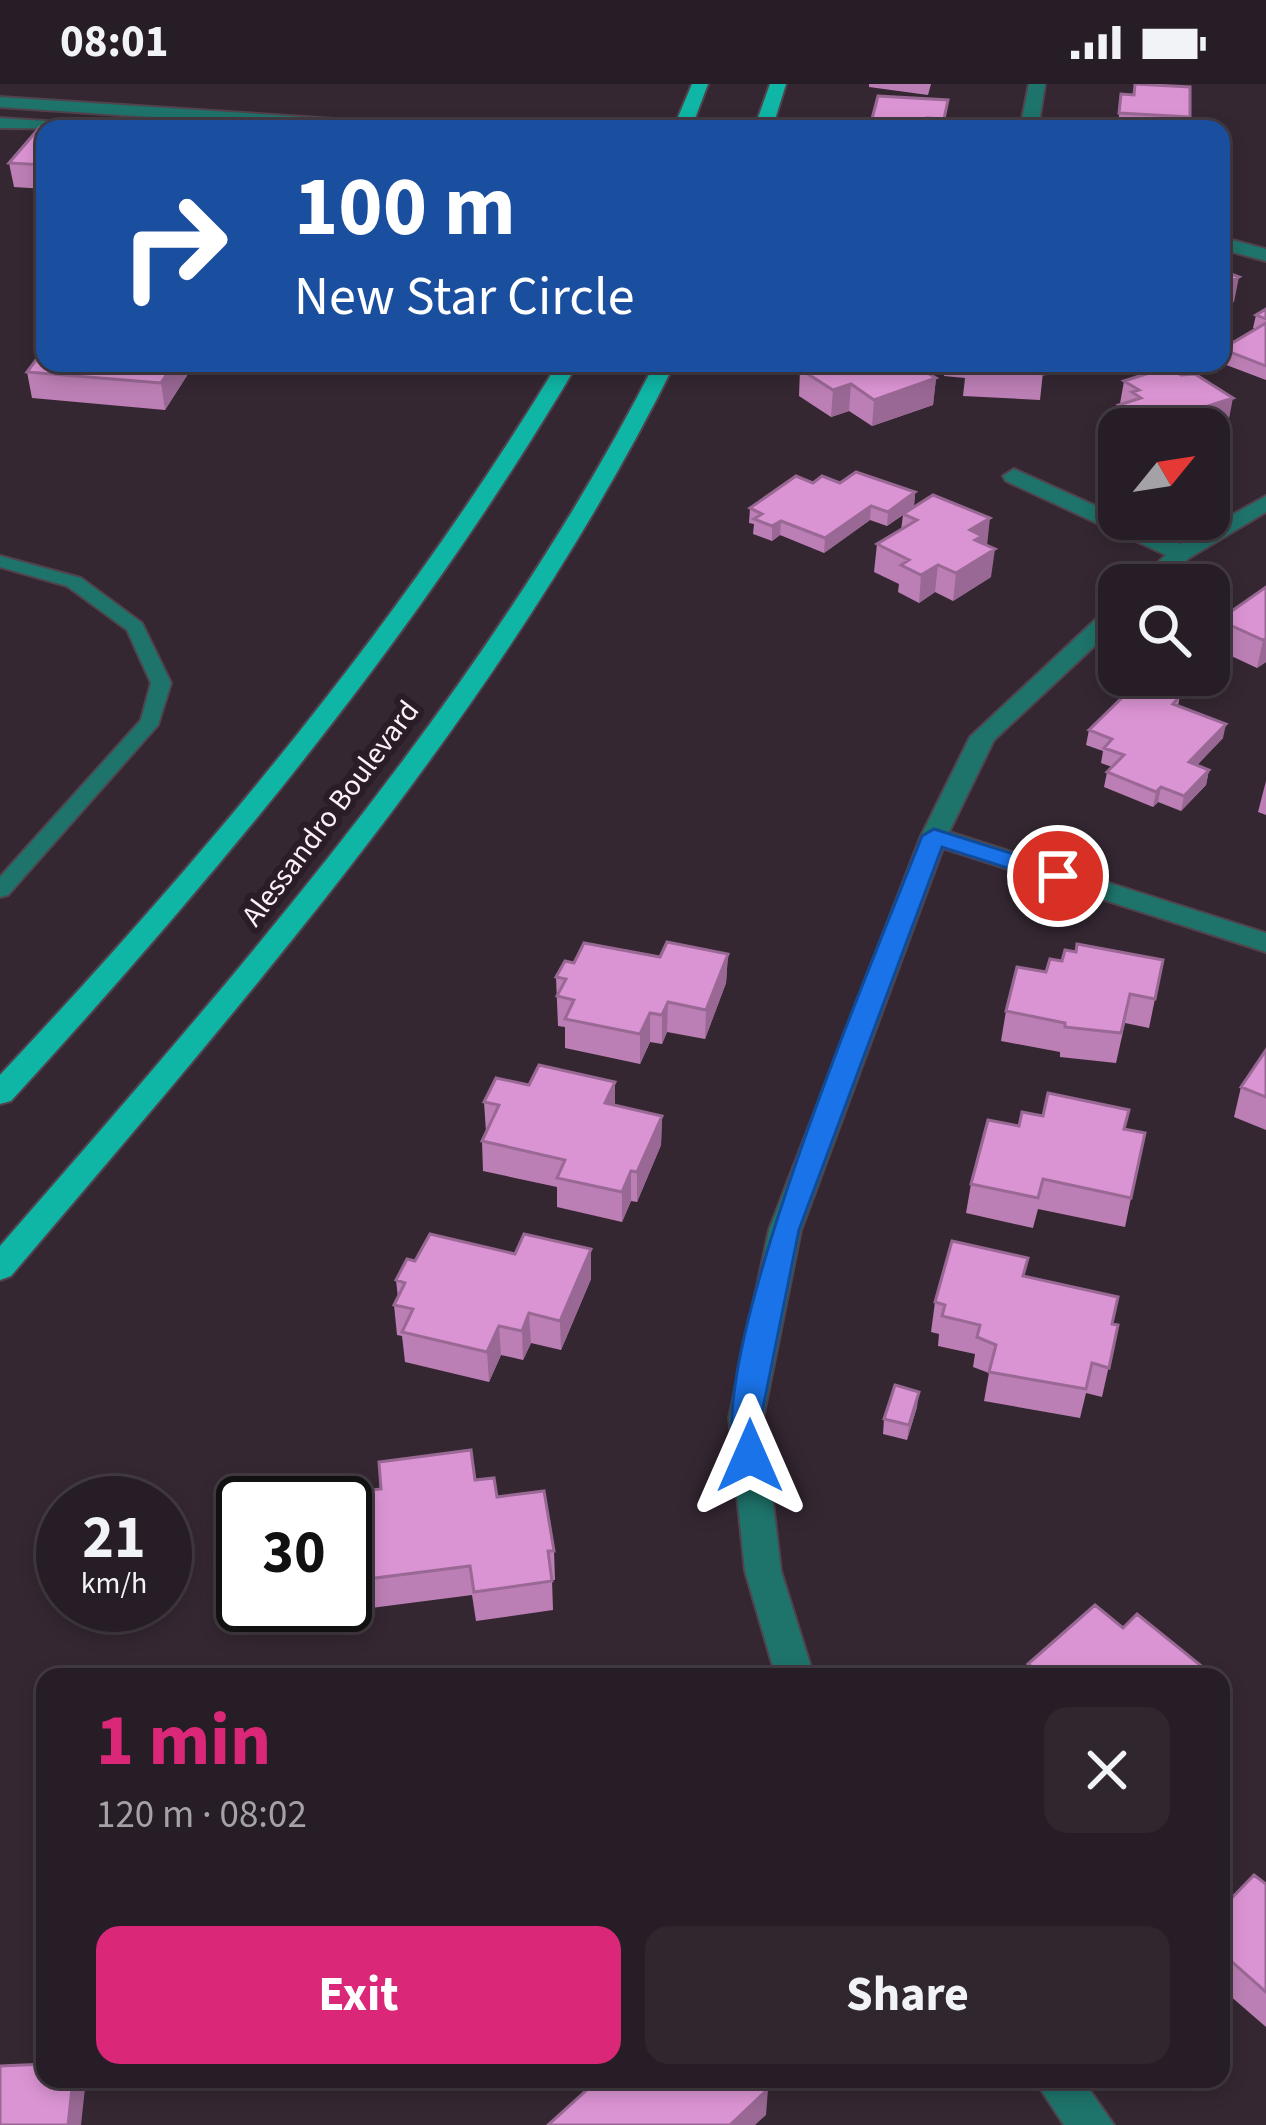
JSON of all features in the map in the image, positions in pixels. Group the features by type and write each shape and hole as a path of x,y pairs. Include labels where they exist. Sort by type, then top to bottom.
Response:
{"main road":[{"path":"686,120 700,84"},
{"path":"766,120 778,84"},
{"name":"Alessandro Boulevard","path":"0,1094 160,915 316,728 436,572 562,372"},
{"name":"Alessandro Boulevard","path":"0,1268 203,1031 414,762 530,597 661,372"}],"street":[{"path":"1030,120 1037,84"},
{"path":"0,102 274,120"},
{"path":"0,123 36,125"},
{"path":"1230,245 1266,255"},
{"path":"1014,476 1180,553"},
{"path":"1168,564 1266,503"},
{"path":"792,1668 763,1571 746,1418 784,1230 934,836 982,736 1098,629"},
{"path":"934,836 1266,943"},
{"path":"1062,2088 1092,2125"}],"lane":[{"path":"0,561 74,582 135,627 160,683 151,721 0,890"}],"building":[{"path":"1135,84 1190,87 1190,117 1119,113 1121,94 1134,95"},
{"path":"878,96 948,100 944,119 872,120"},
{"path":"36,132 36,164 9,163"},
{"path":"1266,323 1266,366 1230,352 1230,344"},
{"path":"36,360 36,372 168,372 161,383 27,372"},
{"path":"805,372 926,372 936,378 874,400 851,384 833,390"},
{"path":"1152,372 1176,372 1195,374 1233,398 1202,408 1119,405 1141,398 1132,392 1139,390 1124,381"},
{"path":"856,472 915,492 888,512 871,506 825,538 781,521 772,526 754,519 762,514 750,508 796,476 813,483 822,476 840,483"},
{"path":"933,495 990,518 970,530 982,536 975,540 995,549 956,573 938,565 921,575 901,565 909,560 877,544 917,520 903,514"},
{"path":"1266,587 1266,638 1230,625 1230,612"},
{"path":"1124,696 1180,696 1173,704 1226,724 1189,762 1209,770 1184,796 1161,787 1156,792 1107,772 1124,755 1104,748 1112,739 1089,730"},
{"path":"667,942 728,954 706,1010 668,1002 662,1015 650,1013 640,1034 565,1019 574,1000 557,996 566,979 556,977 565,961 574,963 584,943 660,957"},
{"path":"1077,944 1163,960 1155,999 1130,994 1121,1033 1065,1027 1065,1023 1006,1011 1017,967 1046,972 1050,959 1062,961 1065,950 1076,952"},
{"path":"1266,1050 1266,1097 1241,1087"},
{"path":"539,1065 615,1082 605,1103 662,1116 637,1172 631,1171 622,1192 557,1178 565,1160 482,1141 499,1105 484,1102 496,1078 529,1085"},
{"path":"1048,1093 1129,1110 1124,1129 1145,1133 1131,1198 1043,1179 1038,1198 971,1184 988,1120 1019,1126 1022,1112 1043,1116"},
{"path":"430,1234 515,1254 524,1234 591,1249 560,1321 529,1313 522,1331 499,1326 487,1352 402,1332 413,1309 394,1305 405,1283 396,1280 407,1259 415,1261"},
{"path":"952,1241 1028,1258 1023,1276 1118,1297 1109,1368 1092,1363 1086,1389 989,1372 996,1345 977,1337 980,1325 942,1316 945,1305 935,1302"},
{"path":"895,1385 919,1392 909,1425 884,1419"},
{"path":"471,1450 475,1480 494,1478 497,1497 544,1491 554,1551 548,1551 552,1581 474,1592 470,1566 372,1578 372,1490 381,1489 379,1462"},
{"path":"1095,1605 1123,1628 1137,1614 1204,1668 1033,1668 1028,1664"},
{"path":"1254,1875 1266,1884 1266,1992 1230,1960 1230,1900"},
{"path":"36,2064 36,2088 72,2088 68,2125 0,2125 0,2066"},
{"path":"589,2088 768,2089 730,2125 548,2125"}],"route":[{"path":"750,1456 746,1418 784,1230 934,836 1058,876"}]}
